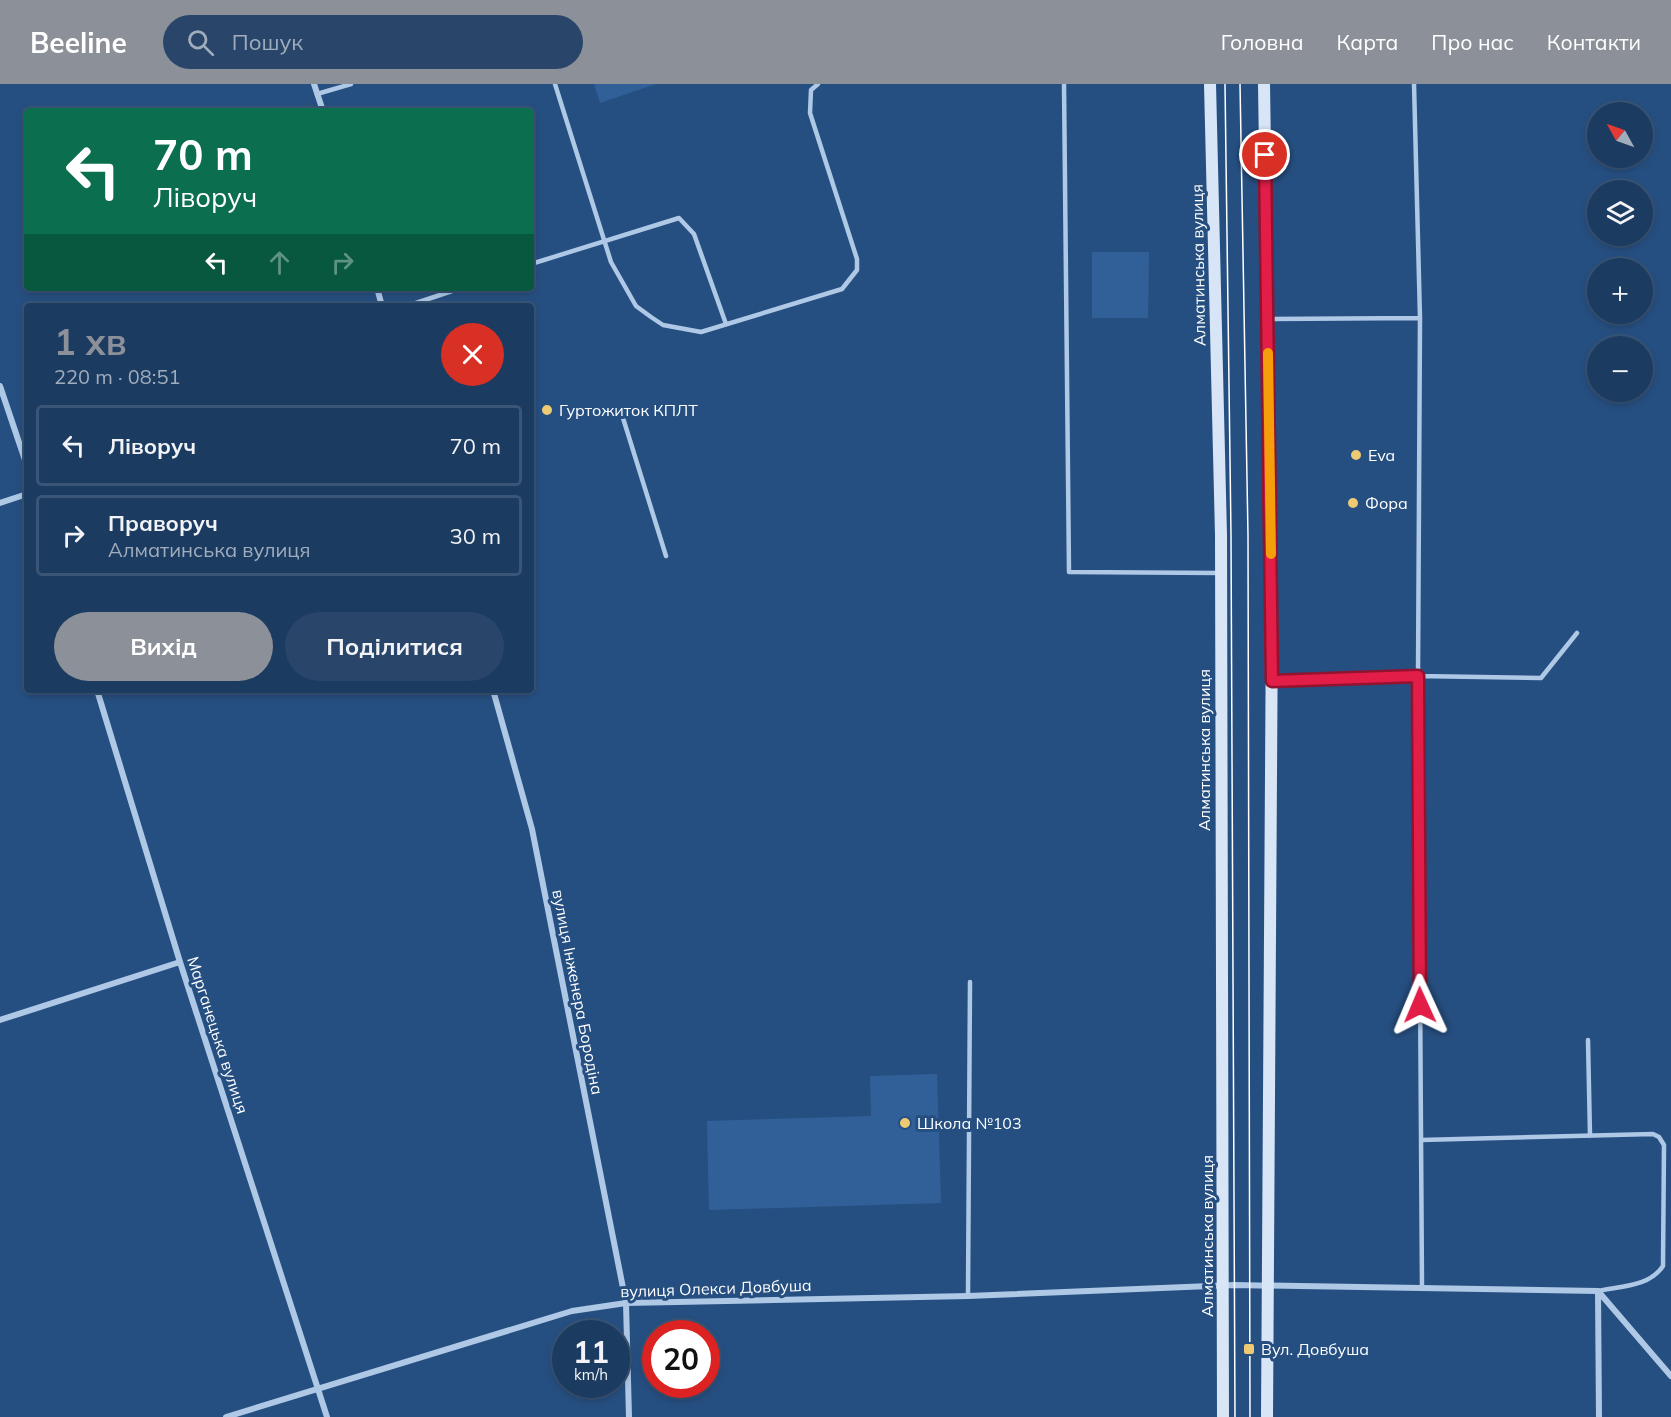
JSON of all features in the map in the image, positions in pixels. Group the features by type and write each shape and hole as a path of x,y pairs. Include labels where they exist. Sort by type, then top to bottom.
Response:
{"street":[{"path":"314,84 321,108"},
{"name":"Алматинська вулиця","path":"1210,84 1221,535 1223,1417"},
{"path":"1264,84 1272,681 1266,1285 1267,1417"},
{"path":"0,386 24,457"},
{"path":"0,503 24,495"},
{"name":"Марганецька вулиця","path":"98,693 180,962 327,1417"},
{"name":"вулиця Інженера Бородіна","path":"493,693 532,829 626,1303 629,1417"},
{"path":"0,1020 180,962"},
{"name":"вулиця Олекси Довбуша","path":"226,1417 572,1311 626,1303 968,1296 1223,1285 1598,1291"},
{"path":"1598,1291 1671,1376"},
{"path":"1598,1291 1599,1417"}],"lane":[{"path":"317,94 351,84"},
{"path":"555,84 611,262 636,306 663,325 701,332 842,289 856,270 857,259 810,113 811,90 818,84"},
{"path":"1064,84 1070,572 1220,573"},
{"path":"1414,84 1420,318 1418,676 1422,1288"},
{"path":"534,263 605,239 679,218 694,234 726,324"},
{"path":"416,303 452,291"},
{"path":"1268,320 1420,318"},
{"path":"623,418 666,556"},
{"path":"1272,681 1418,676 1541,678 1577,633"},
{"path":"968,1296 970,982"},
{"path":"1588,1040 1590,1136"},
{"path":"1421,1140 1653,1134 1659,1137 1664,1145 1663,1266 1655,1277 1643,1282 1598,1291"}],"shaded area":[{"path":"594,84 656,84 600,103"},
{"path":"1092,252 1149,252 1148,318 1092,318"},
{"path":"937,1074 941,1203 709,1210 707,1121 871,1116 870,1076"}],"tram line":[{"path":"1225,84 1231,535 1235,1417"},
{"path":"1240,84 1248,535 1250,1417"}],"slow traffic":[{"path":"1268,353 1271,554"}],"place":[{"name":"Гуртожиток КПЛТ","path":"547,410"},
{"name":"Eva","path":"1356,455"},
{"name":"Фора","path":"1353,503"},
{"name":"Школа №103","path":"905,1123"},
{"name":"Вул. Довбуша","path":"1249,1349"}],"route":[{"path":"1265,155 1272,535 1272,681 1418,676 1420,1005"}]}
